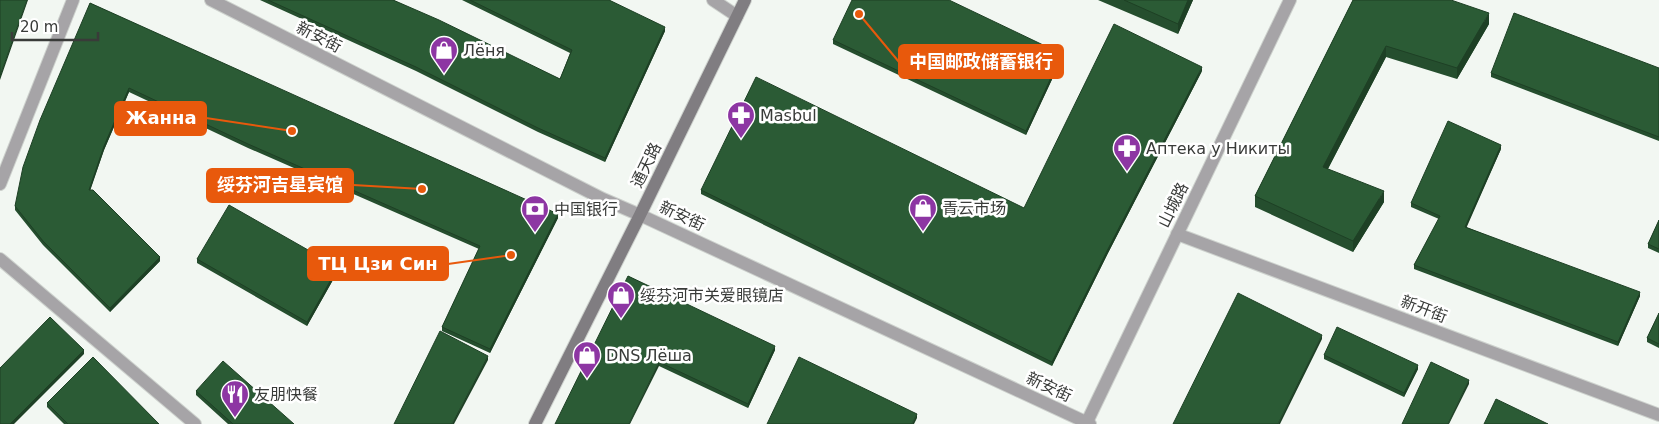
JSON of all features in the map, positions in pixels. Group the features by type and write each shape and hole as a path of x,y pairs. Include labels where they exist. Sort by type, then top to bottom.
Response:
{"main road":[{"name":"通天路","path":"535,424 745,0"}],"street":[{"path":"0,184 73,0"},
{"name":"新安街","path":"211,0 603,199 1088,423"},
{"path":"713,0 737,16"},
{"name":"山城路","path":"1088,423 1290,0"},
{"name":"新开街","path":"1177,234 1659,415"},
{"path":"0,259 195,424"}],"building":[{"path":"0,0 27,0 0,76"},
{"path":"268,0 393,0 439,20 560,79 572,50 470,0 609,0 665,27 605,158 538,128 416,67"},
{"path":"852,0 949,0 1062,54 1026,131 833,40"},
{"path":"1124,0 1188,0 1178,24"},
{"path":"1353,0 1451,0 1489,13 1457,68 1386,46 1323,167 1384,191 1353,241 1255,196"},
{"path":"90,3 558,214 490,349 442,327 480,246 248,144 129,88 104,146 89,190 93,190 160,257 110,308 43,241 15,206 23,167 40,120"},
{"path":"1514,13 1659,68 1659,137 1491,73"},
{"name":"青云市场","path":"1114,24 1202,67 1052,362 701,190 756,77 1024,208"},
{"path":"1448,121 1501,145 1465,227 1640,292 1618,342 1414,265 1440,216 1411,203"},
{"path":"229,205 338,267 307,322 197,259"},
{"path":"1659,220 1659,249 1648,244"},
{"path":"628,276 775,346 748,404 659,362 629,424 555,424"},
{"path":"1238,293 1322,335 1278,424 1173,424"},
{"path":"1659,313 1659,344 1647,338"},
{"path":"50,317 84,350 10,424 0,424 0,368"},
{"path":"1337,327 1418,365 1404,393 1324,355"},
{"path":"440,331 488,356 452,424 394,424"},
{"path":"93,357 159,424 68,424 47,403"},
{"path":"799,357 917,414 912,424 767,424"},
{"path":"223,361 294,424 233,424 196,391"},
{"path":"1431,362 1469,380 1448,424 1402,424"},
{"path":"1496,399 1548,424 1484,424"}],"place":[{"name":"中国邮政储蓄银行","path":"859,14"},
{"name":"Лёня","path":"444,74"},
{"name":"Жанна","path":"292,131"},
{"name":"Masbul","path":"741,139"},
{"name":"Аптека у Никиты","path":"1127,172"},
{"name":"绥芬河吉星宾馆","path":"422,189"},
{"name":"青云市场","path":"923,232"},
{"name":"中国银行","path":"535,233"},
{"name":"ТЦ Цзи Син","path":"511,255"},
{"name":"绥芬河市关爱眼镜店","path":"621,319"},
{"name":"DNS Лёша","path":"587,379"},
{"name":"友朋快餐","path":"235,418"}]}
